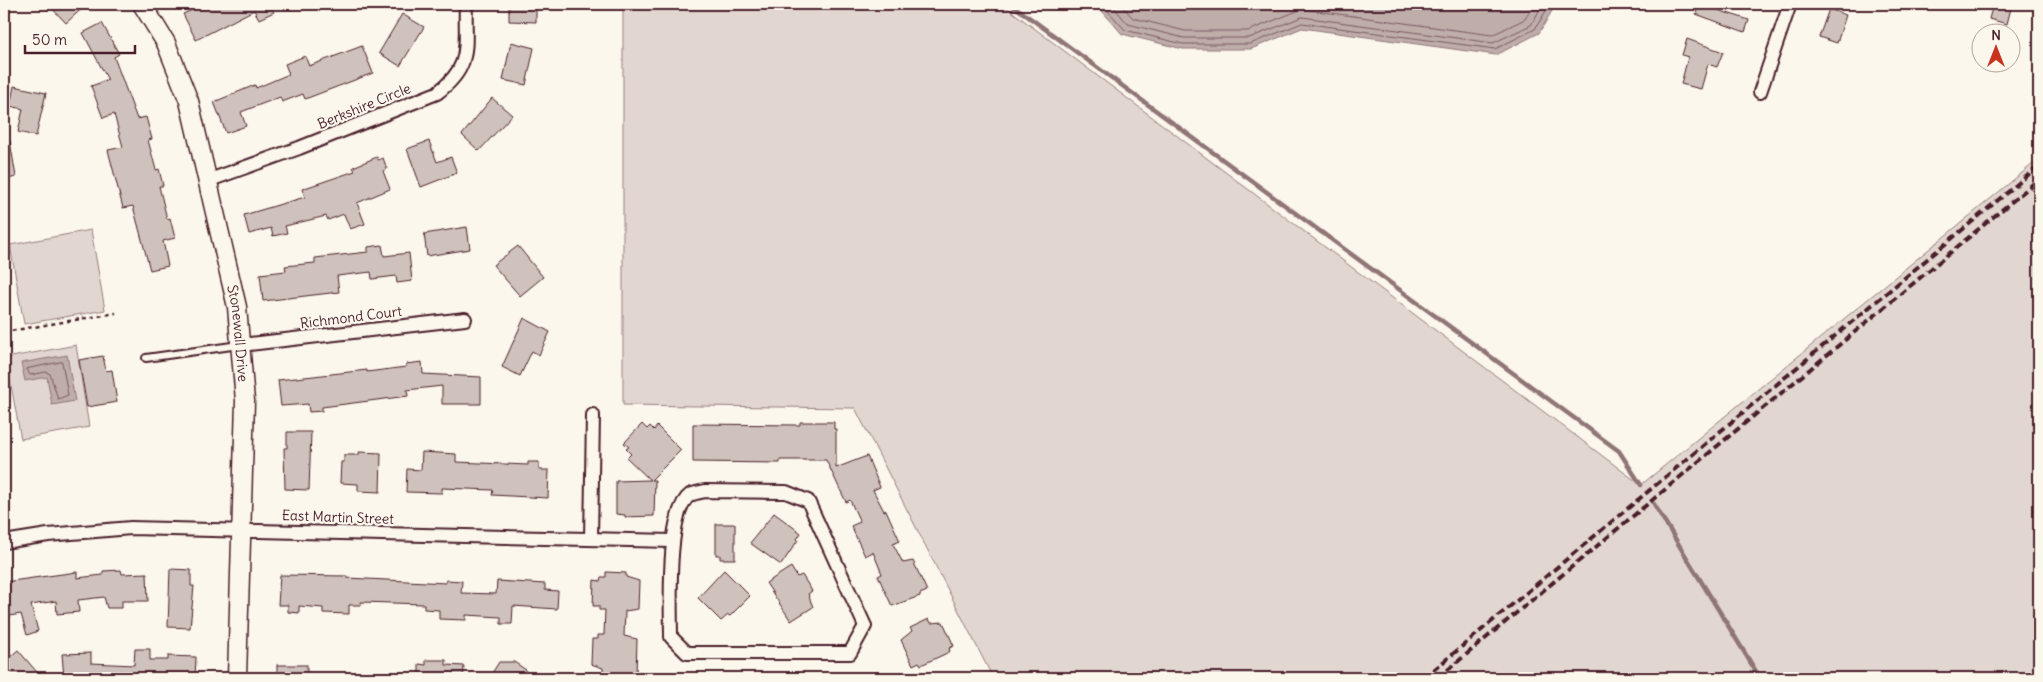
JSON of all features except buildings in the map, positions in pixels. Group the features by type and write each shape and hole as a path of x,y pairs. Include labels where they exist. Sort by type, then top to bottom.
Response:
{"street":[{"name":"Stonewall Drive","path":"142,4 166,43 181,77 237,307 245,401 237,678"},
{"name":"Berkshire Circle","path":"207,181 299,148 437,93 453,81 463,64 466,4"},
{"path":"1760,92 1790,4"},
{"name":"Richmond Court","path":"241,345 465,319"},
{"path":"591,539 593,415"},
{"path":"705,491 786,492 808,501 865,626 850,653 687,653 671,637 672,541 680,509 690,495 705,491"},
{"name":"East Martin Street","path":"4,542 48,535 123,529 240,530 672,541"}],"lane":[{"path":"146,358 241,345"}],"path":[{"path":"4,332 116,313"}],"shaded area":[{"path":"623,4 1002,4 1641,485 2039,159 2039,678 993,678 855,408 623,405"},
{"path":"91,230 105,310 24,324 10,245"},
{"path":"76,345 89,427 21,439 6,358"}],"water":[{"path":"1096,4 1556,4 1539,33 1496,55 1302,28 1251,49 1183,49 1122,34"},
{"path":"67,355 75,401 52,405 47,377 25,381 21,363"}],"waterway":[{"path":"1011,4 1619,451 1641,485"},
{"path":"1654,504 1760,678"}],"railway":[{"path":"1424,678 2039,166"},
{"path":"1438,678 2039,179"}]}
